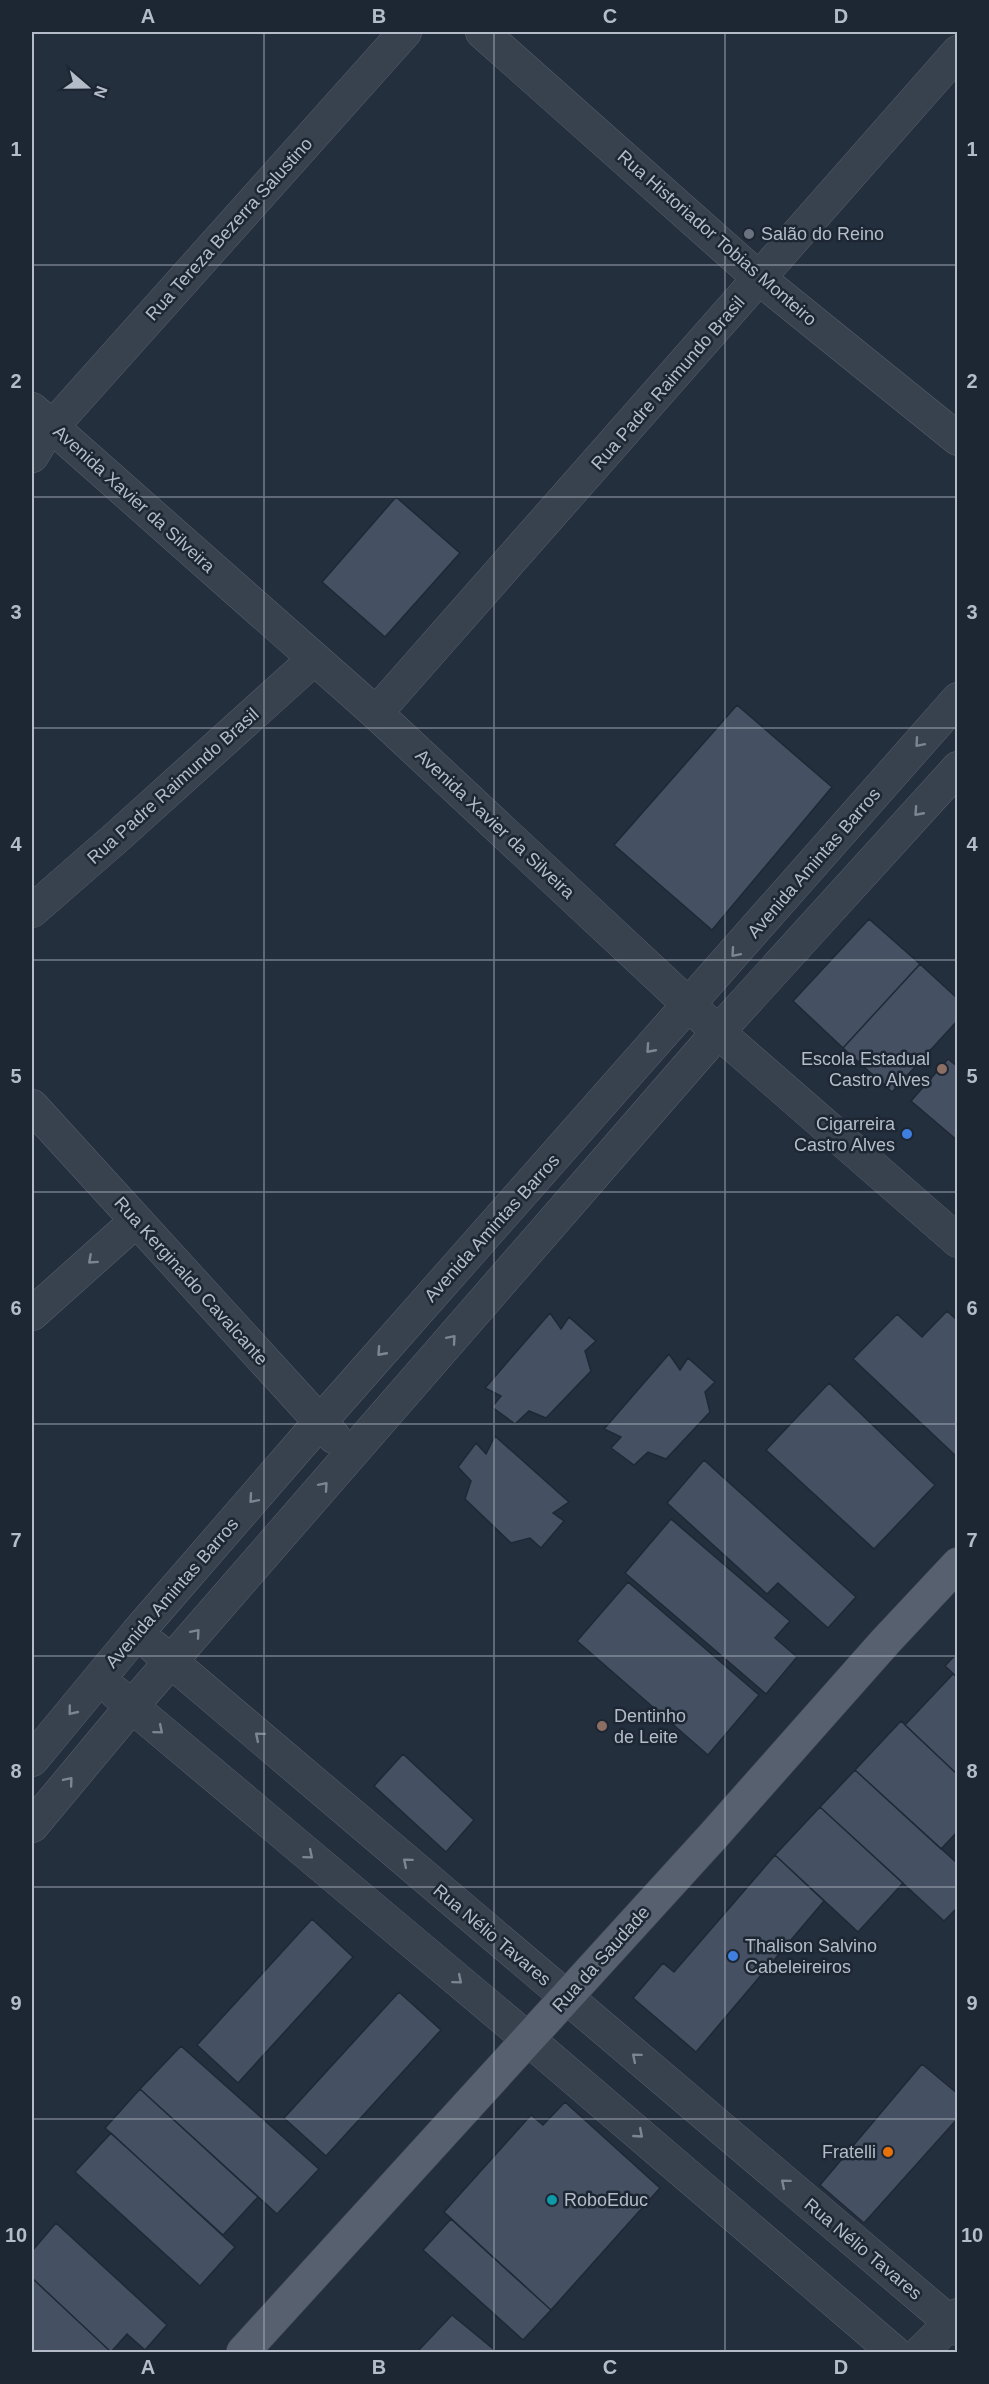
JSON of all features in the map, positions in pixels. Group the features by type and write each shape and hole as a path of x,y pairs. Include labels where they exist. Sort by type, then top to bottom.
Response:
{"main road":[{"name":"Rua da Saudade","path":"243,2352 714,1835 957,1564"}],"street":[{"name":"Rua Tereza Bezerra Salustino","path":"40,432 405,32"},
{"name":"Rua Historiador Tobias Monteiro","path":"482,32 760,279 957,439"},
{"name":"Rua Padre Raimundo Brasil","path":"376,713 760,279 957,52"},
{"name":"Avenida Xavier da Silveira","path":"40,432 376,713 718,1032 957,1241"},
{"name":"Rua Padre Raimundo Brasil","path":"32,911 314,659"},
{"name":"Avenida Amintas Barros","path":"32,1760 137,1633 319,1423 957,699"},
{"path":"32,1826 132,1706 718,1032 957,768"},
{"name":"Rua Kerginaldo Cavalcante","path":"32,1106 319,1423 352,1454"},
{"path":"32,1314 136,1221"},
{"name":"Rua Nélio Tavares","path":"137,1633 566,1997 955,2322"},
{"path":"98,1679 528,2039 894,2352"},
{"path":"921,2352 955,2322"}],"building":[{"path":"396,497 460,553 385,637 322,582"},
{"path":"737,705 832,787 712,930 614,845"},
{"path":"869,919 920,964 843,1048 793,1001"},
{"path":"920,964 958,999 958,1020 892,1092 843,1048"},
{"name":"Escola Estadual Castro Alves","path":"948,1059 958,1067 958,1141 911,1101"},
{"path":"947,1311 958,1321 958,1458 853,1359 897,1314 922,1337"},
{"path":"550,1313 561,1329 569,1317 596,1341 585,1351 591,1371 546,1418 529,1411 515,1424 492,1407 501,1396 485,1388"},
{"path":"669,1354 680,1370 688,1358 715,1382 705,1392 710,1412 666,1459 648,1452 634,1465 611,1448 621,1437 604,1429"},
{"path":"829,1383 935,1485 874,1549 766,1450"},
{"path":"495,1436 569,1502 553,1513 564,1521 541,1548 530,1538 511,1543 465,1499 471,1481 458,1467 476,1443 486,1454"},
{"path":"704,1460 856,1597 828,1628 778,1583 767,1594 667,1503"},
{"path":"671,1519 790,1621 775,1638 797,1657 766,1694 625,1573"},
{"path":"628,1582 759,1695 708,1755 577,1641"},
{"path":"958,1652 958,1678 945,1666"},
{"path":"953,1674 958,1678 958,1775 905,1725"},
{"path":"901,1721 958,1775 958,1831 941,1849 855,1770"},
{"path":"403,1754 474,1820 446,1852 374,1786"},
{"path":"855,1770 958,1864 958,1907 944,1921 820,1807"},
{"path":"820,1807 903,1883 858,1932 775,1855"},
{"name":"Thalison Salvino Cabeleireiros","path":"775,1855 824,1901 696,2052 633,1998 663,1963 674,1972"},
{"path":"312,1919 353,1957 238,2083 197,2045"},
{"path":"399,1992 441,2030 326,2156 284,2118"},
{"path":"181,2046 319,2169 277,2214 140,2089"},
{"name":"Fratelli","path":"922,2064 958,2094 958,2118 864,2223 820,2185"},
{"path":"140,2089 258,2197 223,2235 105,2128"},
{"name":"RoboEduc","path":"565,2102 660,2188 551,2310 444,2212 531,2115 543,2125"},
{"path":"111,2133 235,2247 200,2286 75,2172"},
{"path":"451,2219 551,2310 523,2340 423,2250"},
{"path":"56,2223 167,2325 145,2350 127,2334 111,2352 32,2278 32,2251"},
{"path":"32,2278 111,2352 32,2351"},
{"path":"452,2315 497,2352 417,2352"}],"place":[{"name":"Salão do Reino","path":"749,234"},
{"name":"Escola Estadual Castro Alves","path":"942,1069"},
{"name":"Cigarreira Castro Alves","path":"907,1134"},
{"name":"Dentinho de Leite","path":"602,1726"},
{"name":"Thalison Salvino Cabeleireiros","path":"733,1956"},
{"name":"Fratelli","path":"888,2152"},
{"name":"RoboEduc","path":"552,2200"}]}
